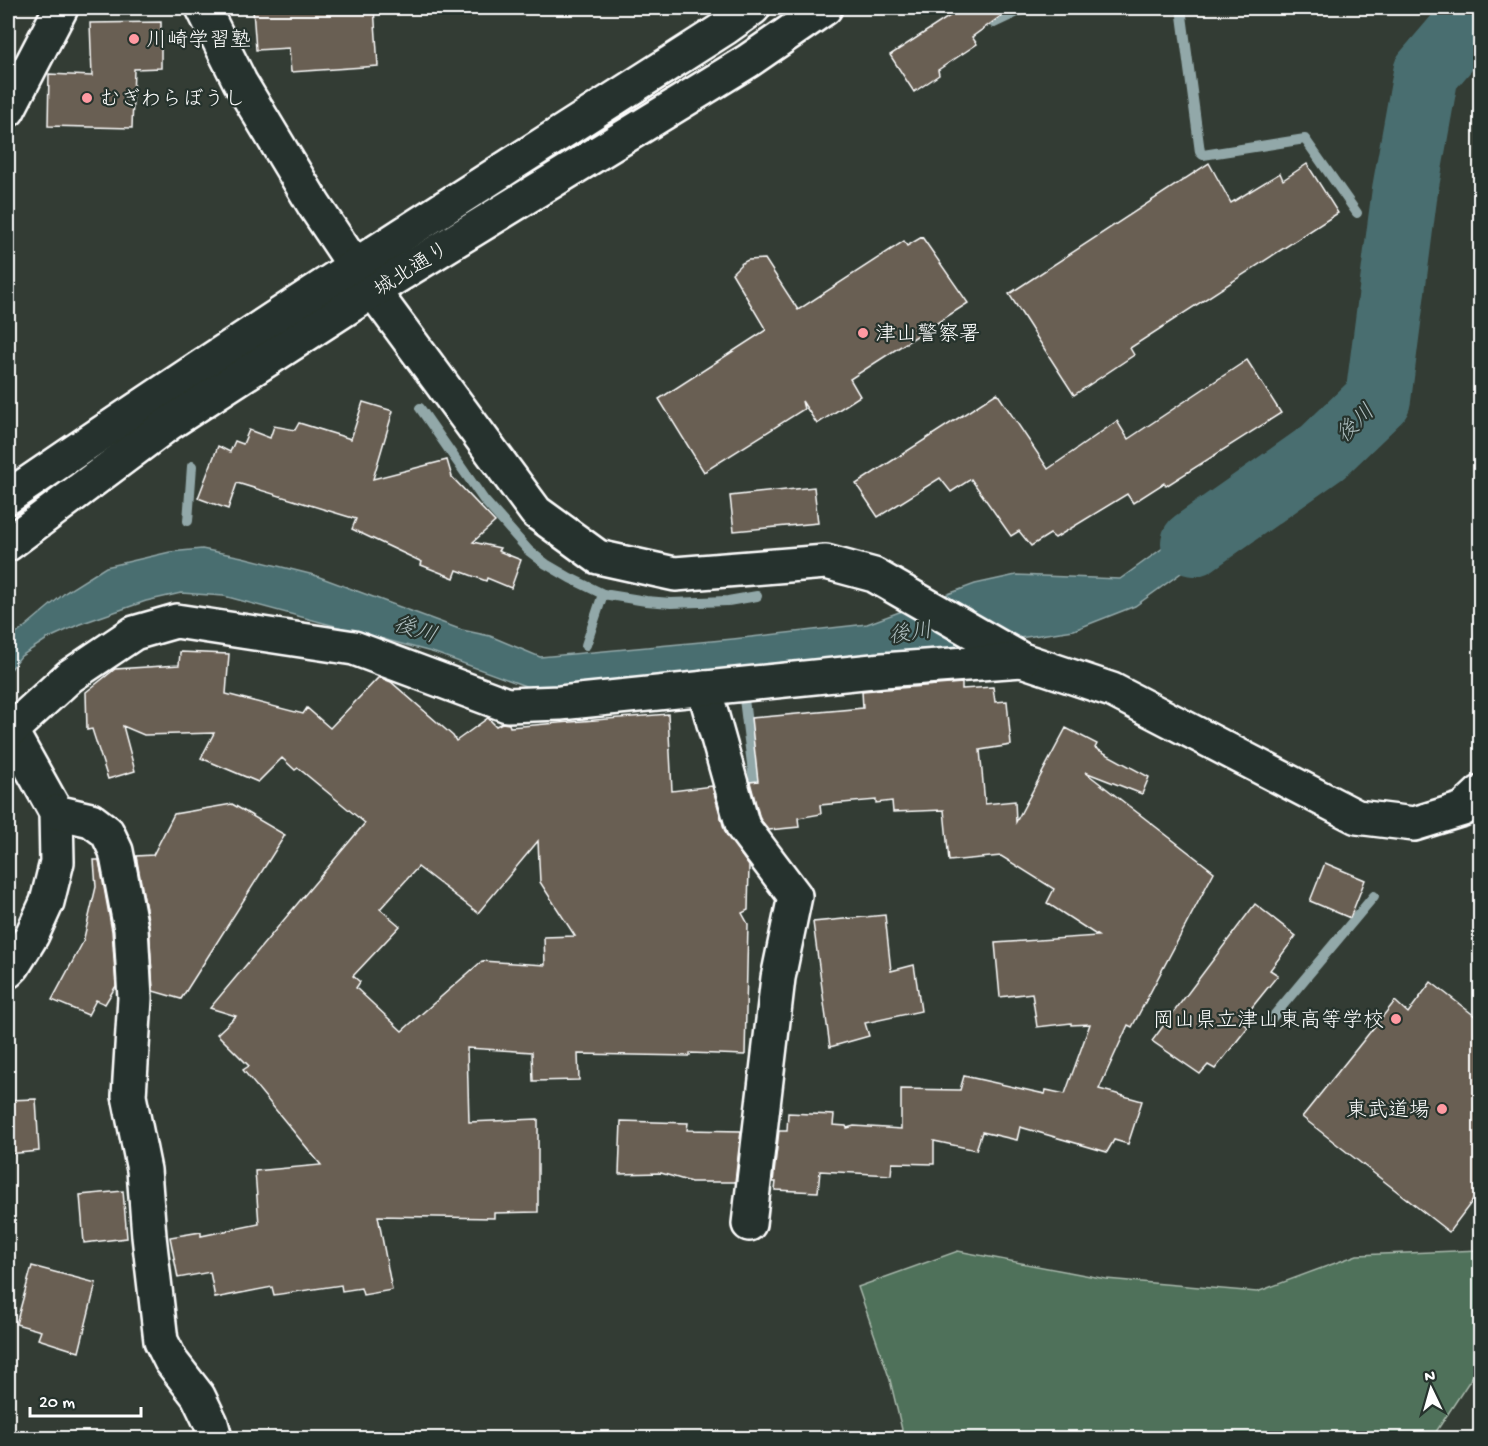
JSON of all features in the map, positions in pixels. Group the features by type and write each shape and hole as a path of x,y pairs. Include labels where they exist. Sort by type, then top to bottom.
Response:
{"street":[{"path":"8,110 61,8"},
{"path":"204,8 240,82 314,205 354,265 536,512 598,557 675,574 826,562 874,575 1022,660 1112,690 1357,818 1414,824 1463,809 1480,793"},
{"name":"城北通り","path":"8,497 148,400 753,8"},
{"name":"城北通り","path":"8,544 168,424 373,291 748,61 825,8"},
{"path":"8,970 13,966 32,935 47,902 57,862 56,812 8,730 70,676 134,633 176,621 354,648 507,705 560,703 883,670 1022,660"},
{"path":"704,688 743,827 795,896 778,978 749,1224"},
{"path":"56,812 91,820 107,832 116,852 131,929 135,998 129,1096 144,1170 161,1341 171,1361 198,1396 212,1423 215,1438"}],"green space":[{"path":"1480,1250 1480,1365 1432,1438 904,1438 890,1380 858,1287 958,1251 1106,1279 1257,1292 1357,1255"}],"water":[{"path":"1261,477 1277,504 1135,606 1074,630 958,647 844,657 539,691 435,653 224,596 181,593 146,601 80,624 47,639 21,656 8,673 8,641 66,592 106,567 170,552 202,549 314,575 462,630 490,636 540,657 867,624 975,584 1016,575 1120,579"}],"building":[{"path":"374,8 378,66 291,72 289,48 256,50 253,10"},
{"path":"962,8 1012,8 972,37 977,44 938,70 939,75 914,92 890,55"},
{"path":"161,22 161,68 134,69 132,128 48,126 49,74 92,76 90,23"},
{"path":"1209,163 1231,203 1280,173 1283,180 1307,164 1338,213 1130,348 1134,355 1074,395 1009,294"},
{"path":"922,237 968,303 850,379 860,396 817,424 802,401 804,409 704,472 659,399 766,330 732,273 748,260 765,259 798,310 904,241 907,246"},
{"path":"1247,360 1281,413 1166,486 1164,483 1133,503 1127,494 1055,538 1050,534 1031,546 1019,531 1011,536 971,479 951,492 940,478 878,517 856,484 997,393 1048,469 1117,421 1128,439"},
{"path":"363,402 393,411 373,479 447,460 452,477 495,522 473,542 500,548 498,551 521,560 511,588 487,578 486,581 457,570 454,578 421,565 422,562 352,529 356,519 237,483 228,509 198,498 218,446 230,452 235,441 243,444 249,430 270,438 274,426 295,430 299,423 351,439"},
{"path":"814,487 818,523 734,531 730,496"},
{"path":"180,652 229,654 226,694 303,714 307,708 330,728 379,677 391,682 456,741 488,718 496,726 502,723 509,724 510,727 668,714 672,791 712,786 725,832 749,866 748,910 742,913 748,924 745,1055 578,1054 579,1080 533,1081 532,1052 467,1048 469,1122 538,1119 538,1212 494,1213 494,1218 378,1216 392,1290 363,1295 361,1288 342,1291 341,1285 274,1295 272,1287 215,1298 210,1272 178,1278 170,1237 201,1232 201,1236 259,1224 255,1171 321,1165 243,1070 249,1066 217,1034 236,1016 210,1008 365,823 298,768 295,770 282,758 258,782 201,758 214,733 144,735 123,726 135,771 108,779 92,729 87,730 86,692 115,669 179,665","holes":["538,841 540,882 575,936 544,937 545,965 482,961 402,1031 356,988 360,982 353,976 400,926 380,909 418,867 478,913"]},
{"path":"962,683 962,689 993,687 995,702 1007,701 1011,745 980,750 985,804 1015,801 1016,822 1066,728 1097,744 1095,748 1149,777 1142,794 1085,772 1214,872 1132,1027 1128,1025 1099,1089 1142,1101 1128,1144 1114,1140 1107,1152 1020,1127 1017,1140 982,1132 976,1150 934,1141 934,1164 892,1163 891,1175 820,1171 818,1192 775,1190 776,1182 773,1182 779,1131 787,1131 788,1113 834,1115 833,1125 847,1128 854,1126 901,1129 901,1089 960,1090 964,1076 1045,1094 1046,1090 1065,1094 1090,1024 1071,1025 1071,1023 1037,1027 1032,993 1000,997 995,943 1098,936 1047,903 1054,889 1001,856 949,861 944,810 893,812 892,801 876,803 876,800 820,805 821,814 798,818 799,827 769,830 760,819 750,782 758,781 751,718 863,708 862,691"},
{"path":"232,804 285,835 181,999 153,991 149,925 136,856 153,855 174,814"},
{"path":"94,860 99,860 112,931 116,986 105,1004 96,1000 88,1015 52,1000 83,942 96,887"},
{"path":"1325,863 1365,880 1350,918 1310,901"},
{"path":"1255,904 1296,936 1270,970 1278,975 1241,1021 1248,1027 1215,1069 1208,1065 1200,1074 1152,1041"},
{"path":"885,915 891,971 914,965 921,1011 865,1023 869,1036 830,1047 813,922"},
{"path":"1431,982 1480,1020 1480,1191 1449,1232 1302,1117 1395,1001 1408,1013"},
{"path":"36,1099 39,1151 8,1154 8,1100"},
{"path":"621,1121 688,1123 687,1130 741,1131 735,1182 691,1182 661,1173 619,1174"},
{"path":"123,1191 127,1238 84,1243 80,1195"},
{"path":"32,1266 96,1283 79,1352 38,1339 41,1331 16,1324"}],"waterway":[{"path":"988,8 994,23 1026,8"},
{"path":"1181,8 1200,152 1203,155 1305,139 1357,213"},
{"name":"後川","path":"1194,543 1323,452 1378,399 1405,190 1426,73 1461,32 1480,20"},
{"path":"420,408 484,500 529,551 570,578 603,594 646,601 671,603 728,601 757,596"},
{"path":"188,521 192,466"},
{"path":"586,645 603,594"},
{"path":"744,699 759,822"},
{"path":"1272,1018 1374,896"}],"place":[{"name":"川崎学習塾","path":"134,39"},
{"name":"むぎわらぼうし","path":"87,98"},
{"name":"津山警察署","path":"863,333"},
{"name":"岡山県立津山東高等学校","path":"1396,1019"},
{"name":"東武道場","path":"1442,1109"}]}
